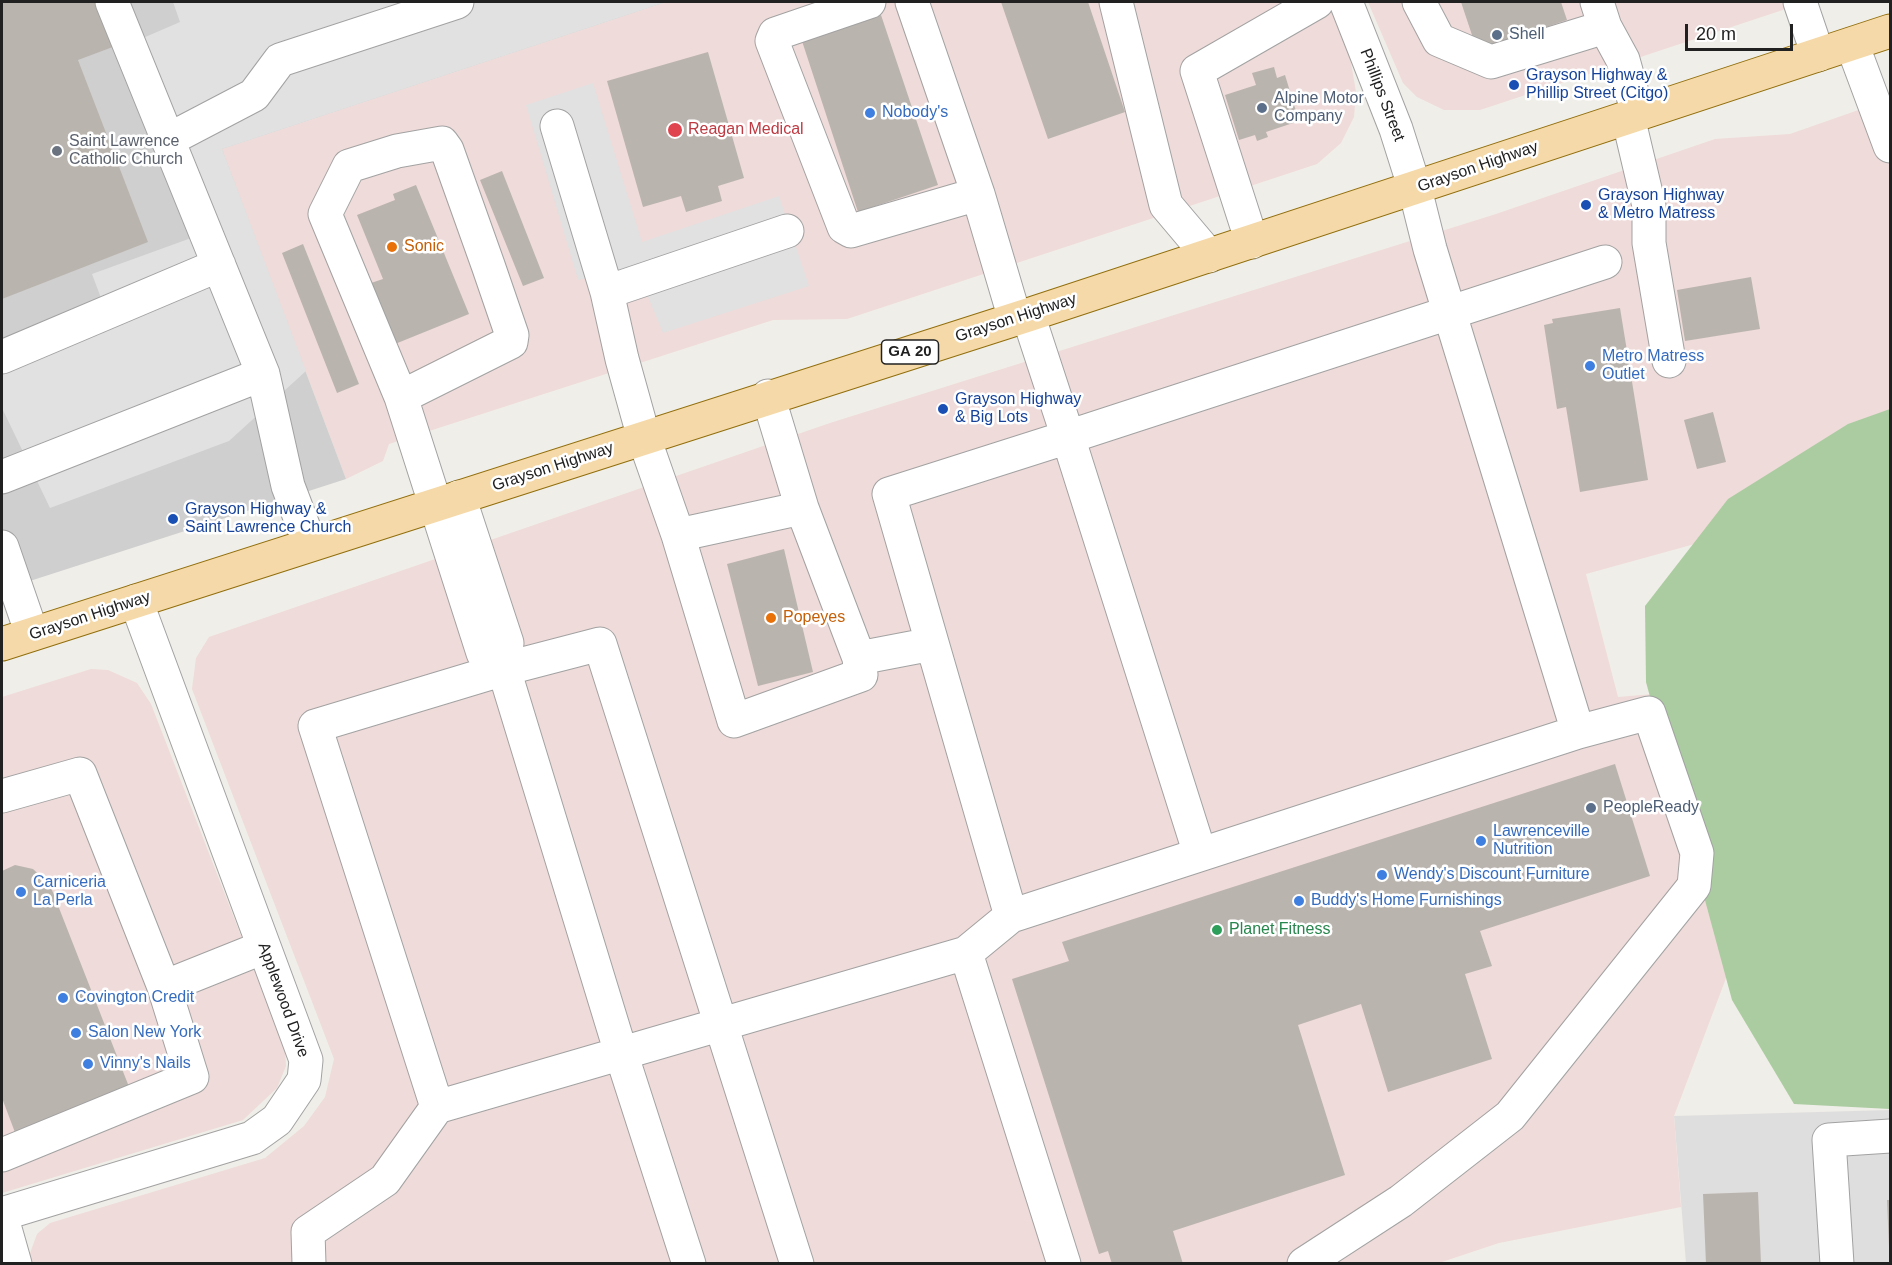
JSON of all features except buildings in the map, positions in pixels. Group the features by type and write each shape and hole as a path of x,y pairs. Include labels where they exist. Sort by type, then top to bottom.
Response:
{"main road":[{"name":"Grayson Highway","path":"2,644 645,438 768,396 1022,317 1890,31"}],"street":[{"path":"112,2 263,374 288,486 310,544"},
{"path":"168,140 254,95 280,60 457,2"},
{"path":"869,2 775,34 772,41 844,227 850,231 978,194"},
{"path":"912,2 1022,317 1068,437 1200,854"},
{"path":"1116,2 1166,205 1209,256"},
{"path":"1252,242 1197,71 1317,2"},
{"name":"Phillips Street","path":"1346,2 1396,129 1449,311 1578,732"},
{"path":"1419,2 1439,40 1491,62 1601,14 1623,60 1649,206 1649,243 1669,361"},
{"path":"1800,2 1818,55"},
{"path":"1852,44 1890,146"},
{"path":"557,126 607,292 622,359 645,438 678,535 734,721 861,675 859,658 802,508 768,396"},
{"path":"400,397 511,342 512,335 447,150 442,144 433,143 349,166 325,214 400,397 446,501 483,653 503,666 621,1053 689,1263"},
{"path":"607,292 787,231"},
{"path":"1011,916 889,494 1605,262"},
{"path":"2,357 219,265"},
{"path":"2,477 263,374"},
{"path":"678,535 802,508"},
{"path":"2,547 32,634"},
{"name":"Applewood Drive","path":"15,1263 2,1216 252,1138 277,1120 304,1080 306,1060 136,601"},
{"path":"437,1107 315,726 503,666 600,644 797,1263"},
{"path":"859,658 932,644"},
{"path":"309,1263 308,1232 385,1180 437,1107 966,953 1011,916 1578,732 1649,713 1697,853 1694,886 1510,1116 1401,1201 1304,1263"},
{"path":"2,796 80,774 164,987 192,1077 2,1155"},
{"path":"164,987 264,947"},
{"path":"966,953 1064,1263"},
{"path":"1837,1263 1829,1140 1890,1136"}],"shaded area":[{"path":"2,2 666,2 222,149 346,479 2,590"},
{"path":"173,2 666,2 222,149 306,371 229,441 50,508 2,408 2,372 111,325 92,274 216,229 143,38 180,22"},
{"path":"666,2 1327,2 1350,57 1356,92 1354,117 1341,143 1317,164 847,319 773,320 389,444 383,461 346,479 222,149"},
{"path":"1368,2 1807,2 1480,110 1444,110 1417,97 1403,83"},
{"path":"593,83 642,242 779,196 809,286 663,333 636,268 578,280 526,105"},
{"path":"1890,99 1890,490 1586,574 1618,697 1689,691 1746,925 1674,1116 1681,1207 1499,1243 1436,1264 30,1264 29,1256 37,1234 50,1223 265,1158 304,1126 325,1097 334,1059 192,689 196,658 209,637 830,423 1496,214 1715,139 1790,134"},
{"path":"91,669 108,670 137,683 151,704 285,1049 286,1066 277,1088 243,1120 2,1193 2,697"},
{"path":"1890,1110 1890,1263 1686,1263 1674,1116"}],"green space":[{"path":"1890,409 1890,1109 1794,1104 1732,1000 1646,682 1645,606 1728,499 1848,424"}],"place":[{"name":"Shell","path":"1497,35"},
{"name":"Grayson Highway & Phillip Street (Citgo)","path":"1514,85"},
{"name":"Alpine Motor Company","path":"1262,108"},
{"name":"Nobody's","path":"870,113"},
{"name":"Reagan Medical","path":"675,130"},
{"name":"Saint Lawrence Catholic Church","path":"57,151"},
{"name":"Grayson Highway & Metro Matress","path":"1586,205"},
{"name":"Sonic","path":"392,247"},
{"name":"Metro Matress Outlet","path":"1590,366"},
{"name":"Grayson Highway & Big Lots","path":"943,409"},
{"name":"Grayson Highway & Saint Lawrence Church","path":"173,519"},
{"name":"Popeyes","path":"771,618"},
{"name":"PeopleReady","path":"1591,808"},
{"name":"Lawrenceville Nutrition","path":"1481,841"},
{"name":"Wendy's Discount Furniture","path":"1382,875"},
{"name":"Carniceria La Perla","path":"21,892"},
{"name":"Buddy's Home Furnishings","path":"1299,901"},
{"name":"Planet Fitness","path":"1217,930"},
{"name":"Covington Credit","path":"63,998"},
{"name":"Salon New York","path":"76,1033"},
{"name":"Vinny's Nails","path":"88,1064"}]}
